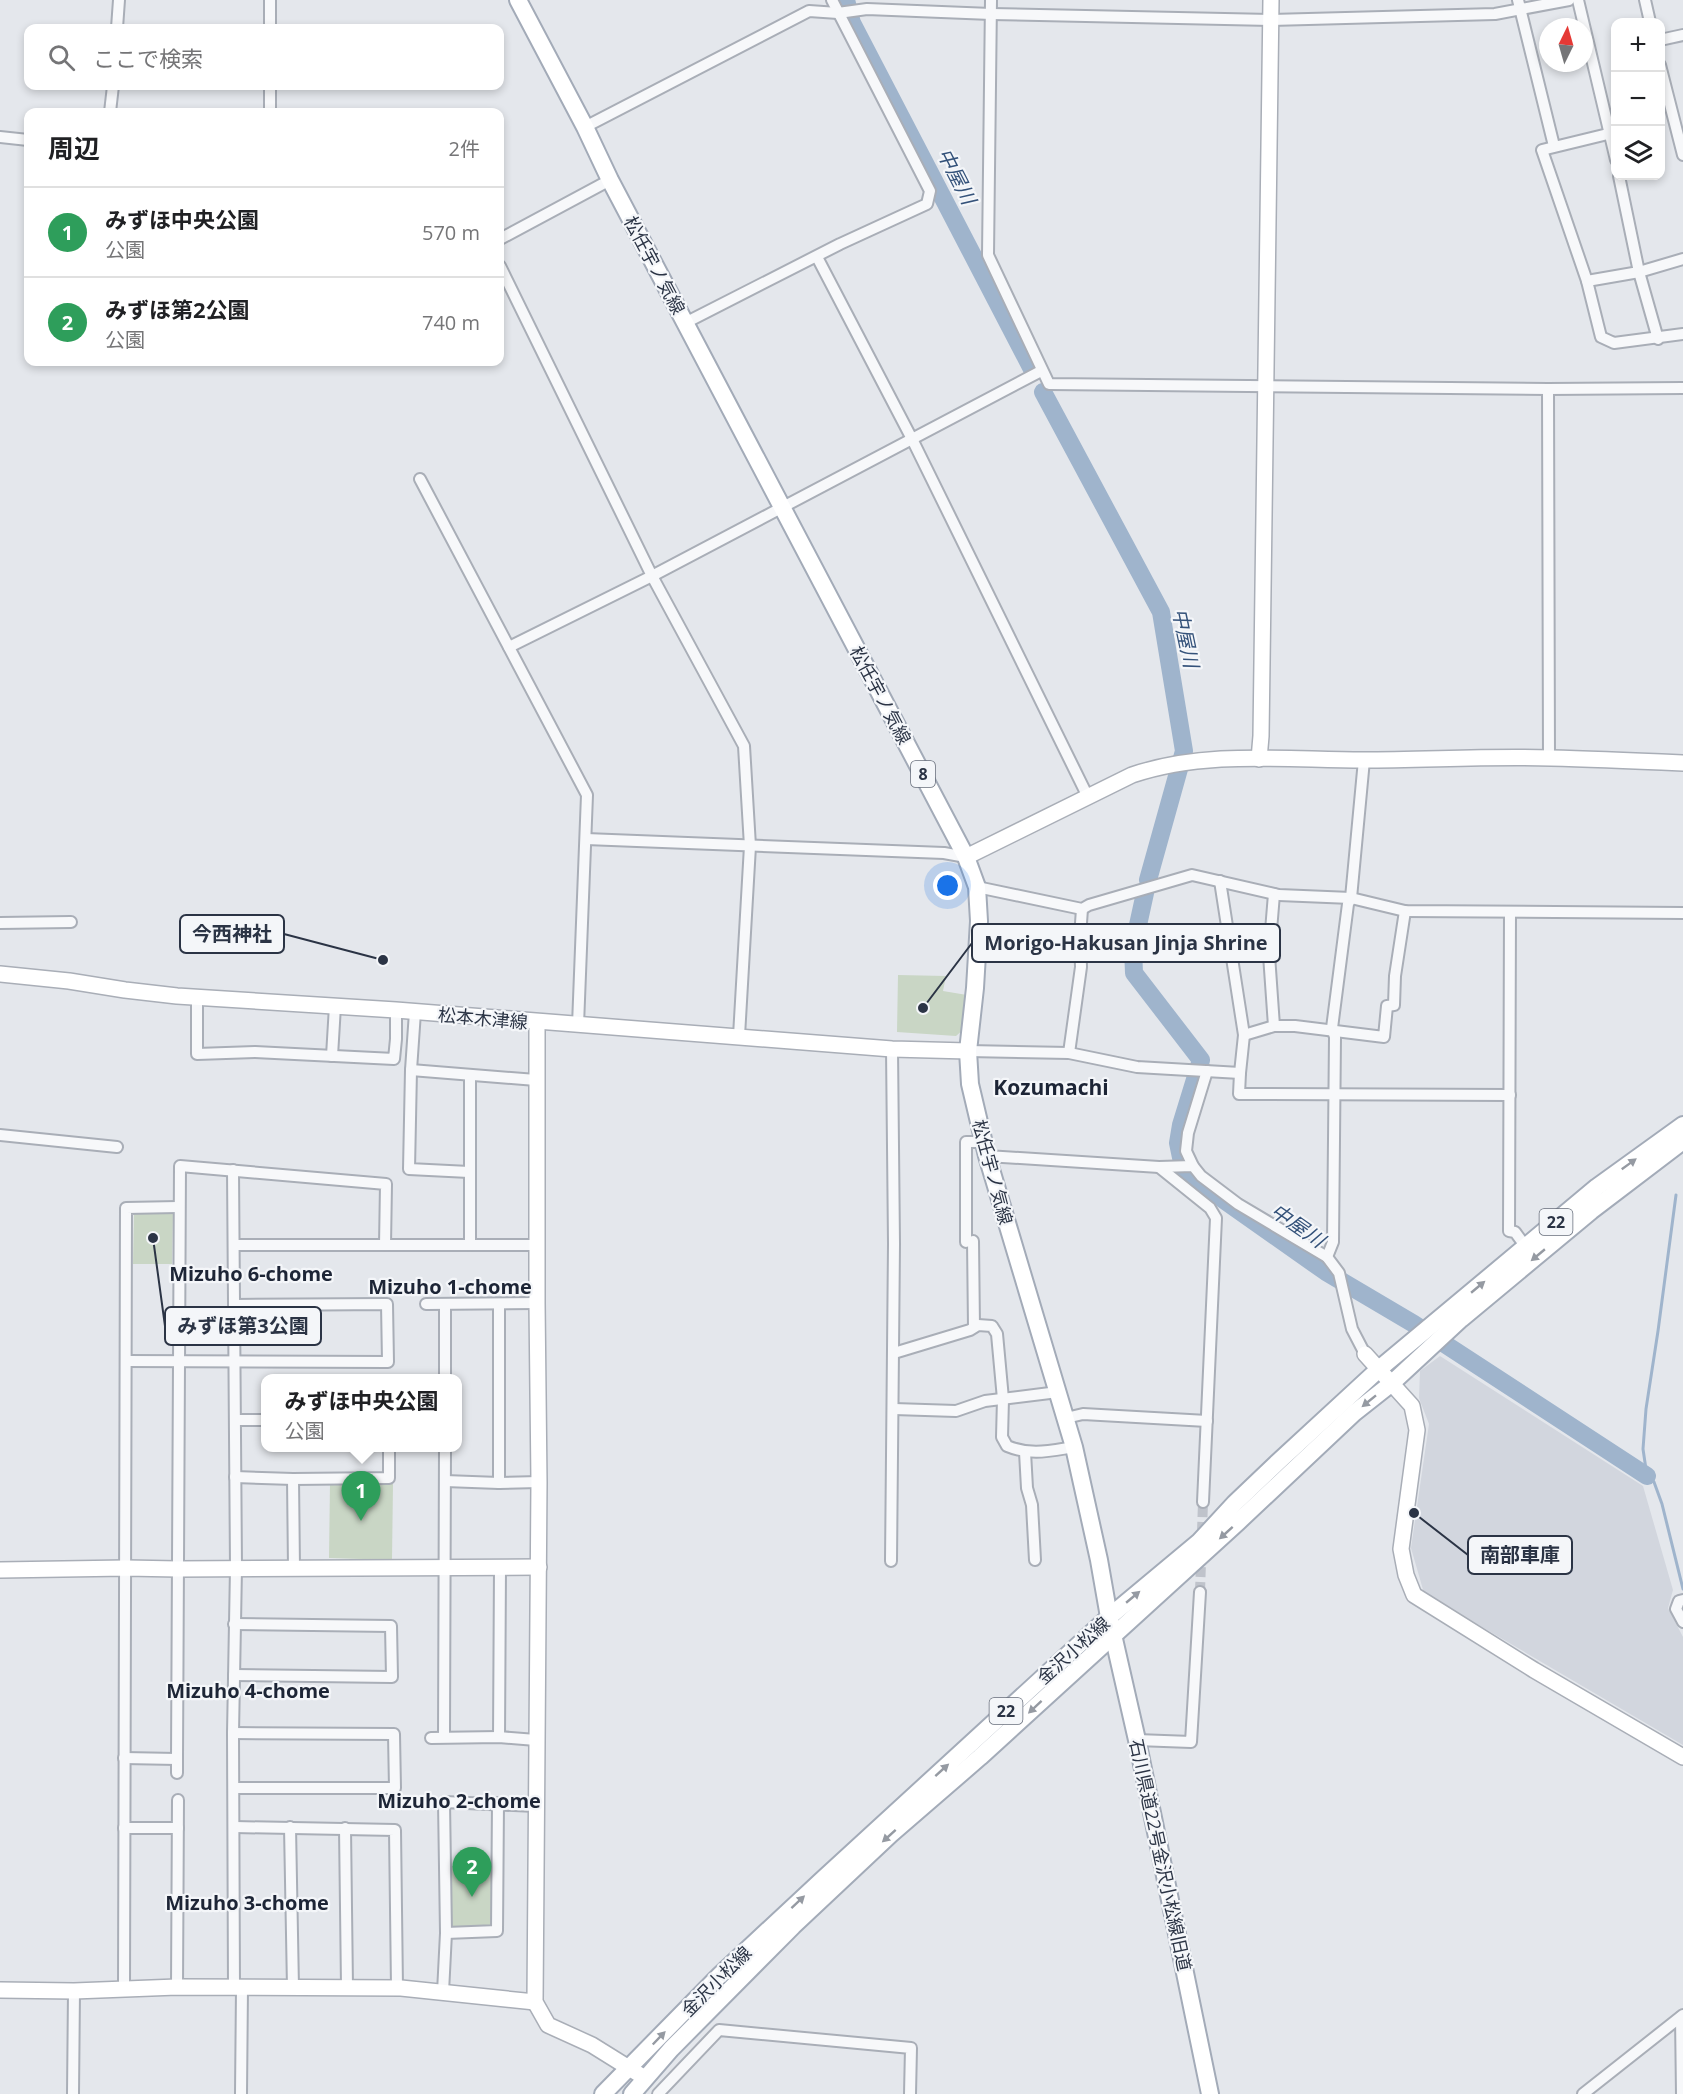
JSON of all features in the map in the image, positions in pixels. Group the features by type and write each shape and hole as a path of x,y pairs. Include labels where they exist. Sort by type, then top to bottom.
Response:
{"main road":[{"name":"松任宇ノ気線","path":"518,0 585,127 610,180 966,857 976,887 979,921 968,1051 970,1084 985,1149 1074,1447 1109,1617"},
{"name":"22","path":"1441,1328 1526,1246 1597,1186 1683,1125"},
{"name":"22","path":"1423,1343 1683,1141"},
{"name":"金沢小松線","path":"603,2094 729,1967 1109,1617 1199,1542 1235,1503 1379,1369 1423,1343"},
{"name":"金沢小松線","path":"638,2089 671,2049 793,1926 891,1834 980,1757 1238,1522 1354,1413 1392,1383 1423,1343"},
{"name":"石川県道22号金沢小松線旧道","path":"1109,1617 1137,1740 1210,2094"}],"street":[{"path":"117,24 119,0"},
{"path":"270,0 270,24"},
{"path":"686,322 840,244 927,204 930,191 845,12 832,0"},
{"path":"991,0 988,255 1048,384 1548,389 1683,388"},
{"path":"1259,759 1271,0"},
{"path":"585,127 809,11 845,12 867,9 1271,20 1495,14 1519,5 1569,0"},
{"path":"1578,0 1611,126"},
{"path":"1645,0 1649,18"},
{"path":"1519,5 1554,146"},
{"path":"1665,39 1683,35"},
{"path":"1662,72 1683,155"},
{"path":"111,108 113,90"},
{"path":"270,90 270,108"},
{"path":"1665,118 1672,116"},
{"path":"1611,132 1542,150 1587,281 1601,338 1614,344 1683,334"},
{"path":"0,137 24,140"},
{"path":"504,237 610,180"},
{"path":"1620,180 1639,272 1658,339"},
{"path":"818,256 912,439 1088,797"},
{"path":"1587,281 1639,272 1683,259"},
{"path":"504,274 652,576 744,746 750,846 739,1036"},
{"path":"509,647 652,576 1041,371"},
{"path":"1548,389 1549,758"},
{"path":"420,479 587,795 578,1025"},
{"path":"586,839 944,854 966,857 1132,775 1160,765 1182,762 1259,759 1549,758 1683,763"},
{"path":"1328,1257 1333,1242 1334,1032 1332,1028 1348,904 1351,898 1364,760"},
{"path":"976,887 1082,909 1192,875 1274,894 1351,898 1405,911 1683,913"},
{"path":"1220,881 1244,1035 1239,1094 1510,1095"},
{"path":"1274,894 1269,955 1274,1026"},
{"path":"1069,1053 1081,967 1082,909"},
{"path":"1244,1035 1274,1026 1294,1026 1384,1037 1387,1006 1394,1005 1395,976 1405,911"},
{"path":"1510,912 1509,1231 1515,1232 1526,1246"},
{"path":"0,923 71,922"},
{"name":"松本木津線","path":"0,974 197,998 396,1010 892,1049 968,1051"},
{"path":"197,998 197,1054 255,1053 394,1059 396,1010"},
{"path":"332,1056 335,1006"},
{"path":"415,1012 409,1169 469,1172"},
{"path":"537,1022 539,1482 535,2002 548,2025 592,2045 630,2067 638,2089"},
{"path":"891,1561 894,1409 892,1049"},
{"path":"968,1051 1069,1053 1137,1067 1240,1073"},
{"path":"411,1070 536,1080"},
{"path":"1185,1167 1187,1142 1200,1070"},
{"path":"470,1075 470,1245"},
{"path":"0,1135 117,1147"},
{"path":"974,1327 966,1142 985,1149 1159,1167 1185,1167 1201,1176 1238,1204 1328,1257 1339,1273 1352,1329 1365,1354 1412,1406 1418,1431 1401,1549 1406,1575 1414,1595 1534,1670 1683,1757"},
{"path":"177,1773 180,1166 386,1184 385,1245"},
{"path":"1159,1167 1210,1208 1216,1218 1203,1502"},
{"path":"233,1170 236,1568 233,1733 241,2094"},
{"path":"124,1989 126,1208 178,1207"},
{"path":"235,1245 537,1245"},
{"path":"426,1304 537,1303"},
{"path":"126,1361 388,1362 387,1304 235,1305"},
{"path":"499,1304 499,1483"},
{"path":"445,1305 445,1374"},
{"path":"894,1353 978,1325 992,1326 997,1334 1003,1399 1002,1437 1007,1446 1025,1452 1074,1447"},
{"path":"894,1409 956,1411 985,1401 1058,1392"},
{"path":"1066,1418 1083,1414 1207,1420"},
{"path":"235,1420 261,1420"},
{"path":"235,1477 389,1478 389,1452"},
{"path":"444,1737 445,1452"},
{"path":"1025,1452 1027,1488 1032,1505 1035,1560"},
{"path":"293,1479 294,1568"},
{"path":"445,1481 539,1482"},
{"path":"0,1570 538,1567"},
{"path":"499,1737 500,1568"},
{"path":"1137,1740 1191,1742 1200,1592"},
{"path":"1681,1601 1676,1609 1683,1622"},
{"path":"234,1624 391,1626 392,1677 234,1675"},
{"path":"233,1733 394,1734 395,1788 234,1788"},
{"path":"431,1738 499,1737 536,1740"},
{"path":"124,1758 177,1759"},
{"path":"177,1987 178,1800"},
{"path":"443,1992 446,1933 444,1802 536,1806"},
{"path":"446,1933 497,1931 498,1803"},
{"path":"235,1827 395,1830 397,1988"},
{"path":"290,1827 293,1988"},
{"path":"124,1828 178,1828"},
{"path":"345,1828 348,1988"},
{"path":"0,1990 177,1987 397,1988 535,2002"},
{"path":"73,2094 74,1990"},
{"path":"1583,2094 1682,2016"},
{"path":"1682,2016 1682,2094"},
{"path":"658,2094 719,2030 911,2048 910,2094"}],"shaded area":[{"path":"1440,1356 1643,1486 1673,1590 1668,1608 1683,1637 1683,1745 1424,1593 1411,1548 1429,1424 1419,1398 1420,1371"}],"green space":[{"path":"898,975 946,976 943,991 967,995 965,1028 956,1036 897,1032"},
{"path":"173,1212 172,1264 133,1264 134,1213"},
{"path":"330,1483 393,1484 392,1560 329,1558"},
{"path":"451,1866 494,1867 493,1926 450,1927"}],"waterway":[{"name":"中屋川","path":"846,0 852,23 1033,371"},
{"name":"中屋川","path":"1043,392 1161,612 1184,751 1148,880"},
{"name":"中屋川","path":"1145,893 1133,948 1134,973 1201,1060 1181,1125 1178,1143 1184,1172 1326,1272 1414,1324 1647,1476"},
{"path":"1676,1195 1646,1409 1643,1449 1647,1476 1654,1482 1662,1504 1683,1589"}],"tunnel":[{"path":"1200,1592 1203,1502"}],"place":[{"name":"今西神社","path":"383,960"},
{"name":"Morigo-Hakusan Jinja Shrine","path":"923,1008"},
{"name":"みずほ第3公園","path":"153,1238"},
{"name":"南部車庫","path":"1414,1513"},
{"name":"みずほ中央公園","path":"361,1521"},
{"name":"みずほ第2公園","path":"472,1897"}],"district":[{"name":"Kozumachi","path":"1051,1087"},
{"name":"Mizuho 6-chome","path":"251,1273"},
{"name":"Mizuho 1-chome","path":"450,1286"},
{"name":"Mizuho 4-chome","path":"248,1690"},
{"name":"Mizuho 2-chome","path":"459,1800"},
{"name":"Mizuho 3-chome","path":"247,1902"}]}
